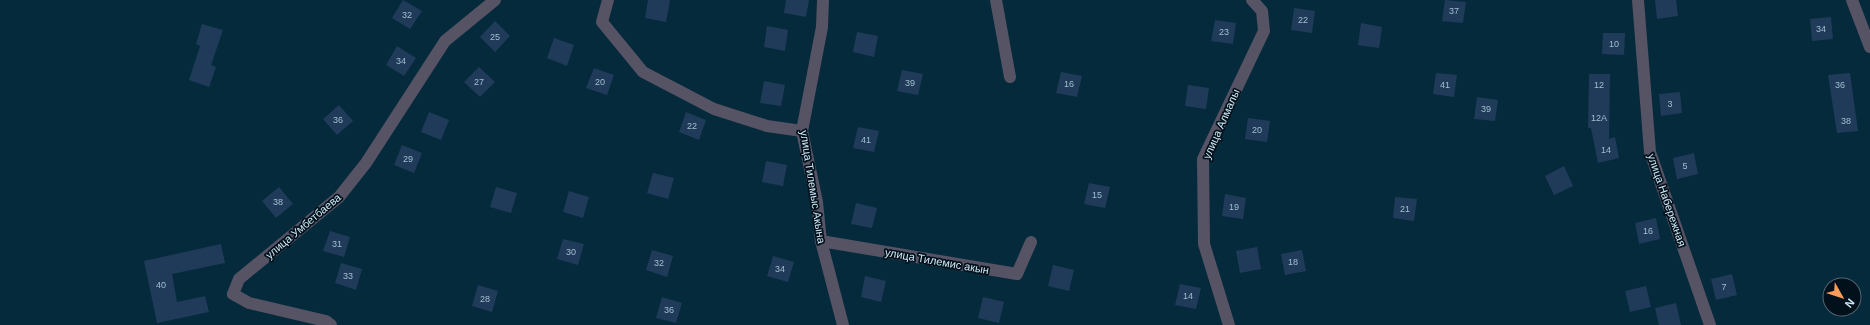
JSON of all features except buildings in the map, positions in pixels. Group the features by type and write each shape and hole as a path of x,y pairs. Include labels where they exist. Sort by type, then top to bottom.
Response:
{"street":[{"name":"улица Умбетбаева","path":"331,325 326,321 249,303 233,294 239,279 339,197 366,163 446,41 495,0"},
{"path":"608,0 602,22 643,72 714,109 767,126 802,131"},
{"name":"улица Тилемыс Акына","path":"823,0 822,27 802,131 818,202 821,241 843,325"},
{"path":"996,0 1010,77"},
{"name":"улица Алмалы","path":"1229,325 1204,244 1203,159 1264,31 1262,12 1252,0"},
{"name":"улица Набережная","path":"1638,0 1650,152 1710,325"},
{"path":"1852,0 1870,47"},
{"name":"улица Тилемис акын","path":"821,241 1017,274 1031,242"}]}
